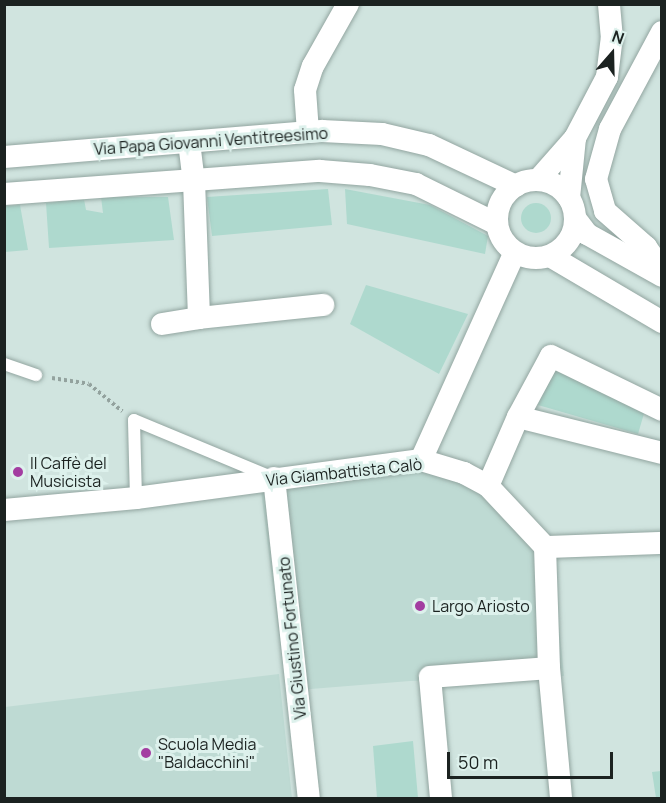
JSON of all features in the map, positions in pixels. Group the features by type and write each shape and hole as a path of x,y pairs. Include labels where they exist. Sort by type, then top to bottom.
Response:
{"street":[{"path":"308,132 305,90 313,66 348,4"},
{"path":"576,138 569,241 550,255 538,258 515,252 507,245 497,224 501,202 516,186 538,180 576,138 607,77 612,39 609,4"},
{"path":"662,32 609,129 596,179 605,211 645,246 662,270"},
{"name":"Via Papa Giovanni Ventitreesimo","path":"4,157 308,132 382,134 429,145 516,186"},
{"path":"189,142 194,181 199,318"},
{"path":"4,194 320,171 370,175 416,184 497,224"},
{"path":"538,180 561,189 587,234 662,276"},
{"path":"421,460 515,252"},
{"path":"550,255 662,322"},
{"path":"162,324 323,305"},
{"path":"488,486 519,417 551,356 662,410"},
{"path":"519,417 662,453"},
{"name":"Via Giambattista Calò","path":"4,510 136,498 421,460 464,473 488,486 545,547"},
{"name":"Via Giustino Fortunato","path":"274,478 309,798"},
{"path":"561,798 549,668 545,547 662,543"},
{"path":"441,798 430,677 549,668"}],"lane":[{"path":"4,364 36,375"},
{"path":"136,498 134,420 274,478"}],"path":[{"path":"36,375 89,384 134,420"}],"shaded area":[{"path":"328,189 332,225 212,236 207,197"},
{"path":"345,189 430,205 488,236 485,254 347,224"},
{"path":"101,197 168,197 174,240 49,248 46,203 84,199 86,210 103,213"},
{"path":"536,203 547,207 551,218 547,229 536,233 525,229 521,218 525,207"},
{"path":"20,205 28,250 5,252 5,206"},
{"path":"366,285 468,314 439,374 350,324"},
{"path":"554,366 645,410 638,434 538,405"},
{"name":"Largo Ariosto","path":"452,463 551,542 564,676 410,681 286,691 259,474"},
{"name":"Scuola Media \"Baldacchini\"","path":"279,674 292,798 5,798 5,707"},
{"path":"413,741 418,798 377,798 373,746"},
{"path":"661,771 661,798 656,798 652,772"}],"place":[{"name":"Il Caffè del Musicista","path":"18,472"},
{"name":"Largo Ariosto","path":"420,606"},
{"name":"Scuola Media \"Baldacchini\"","path":"146,753"}]}
